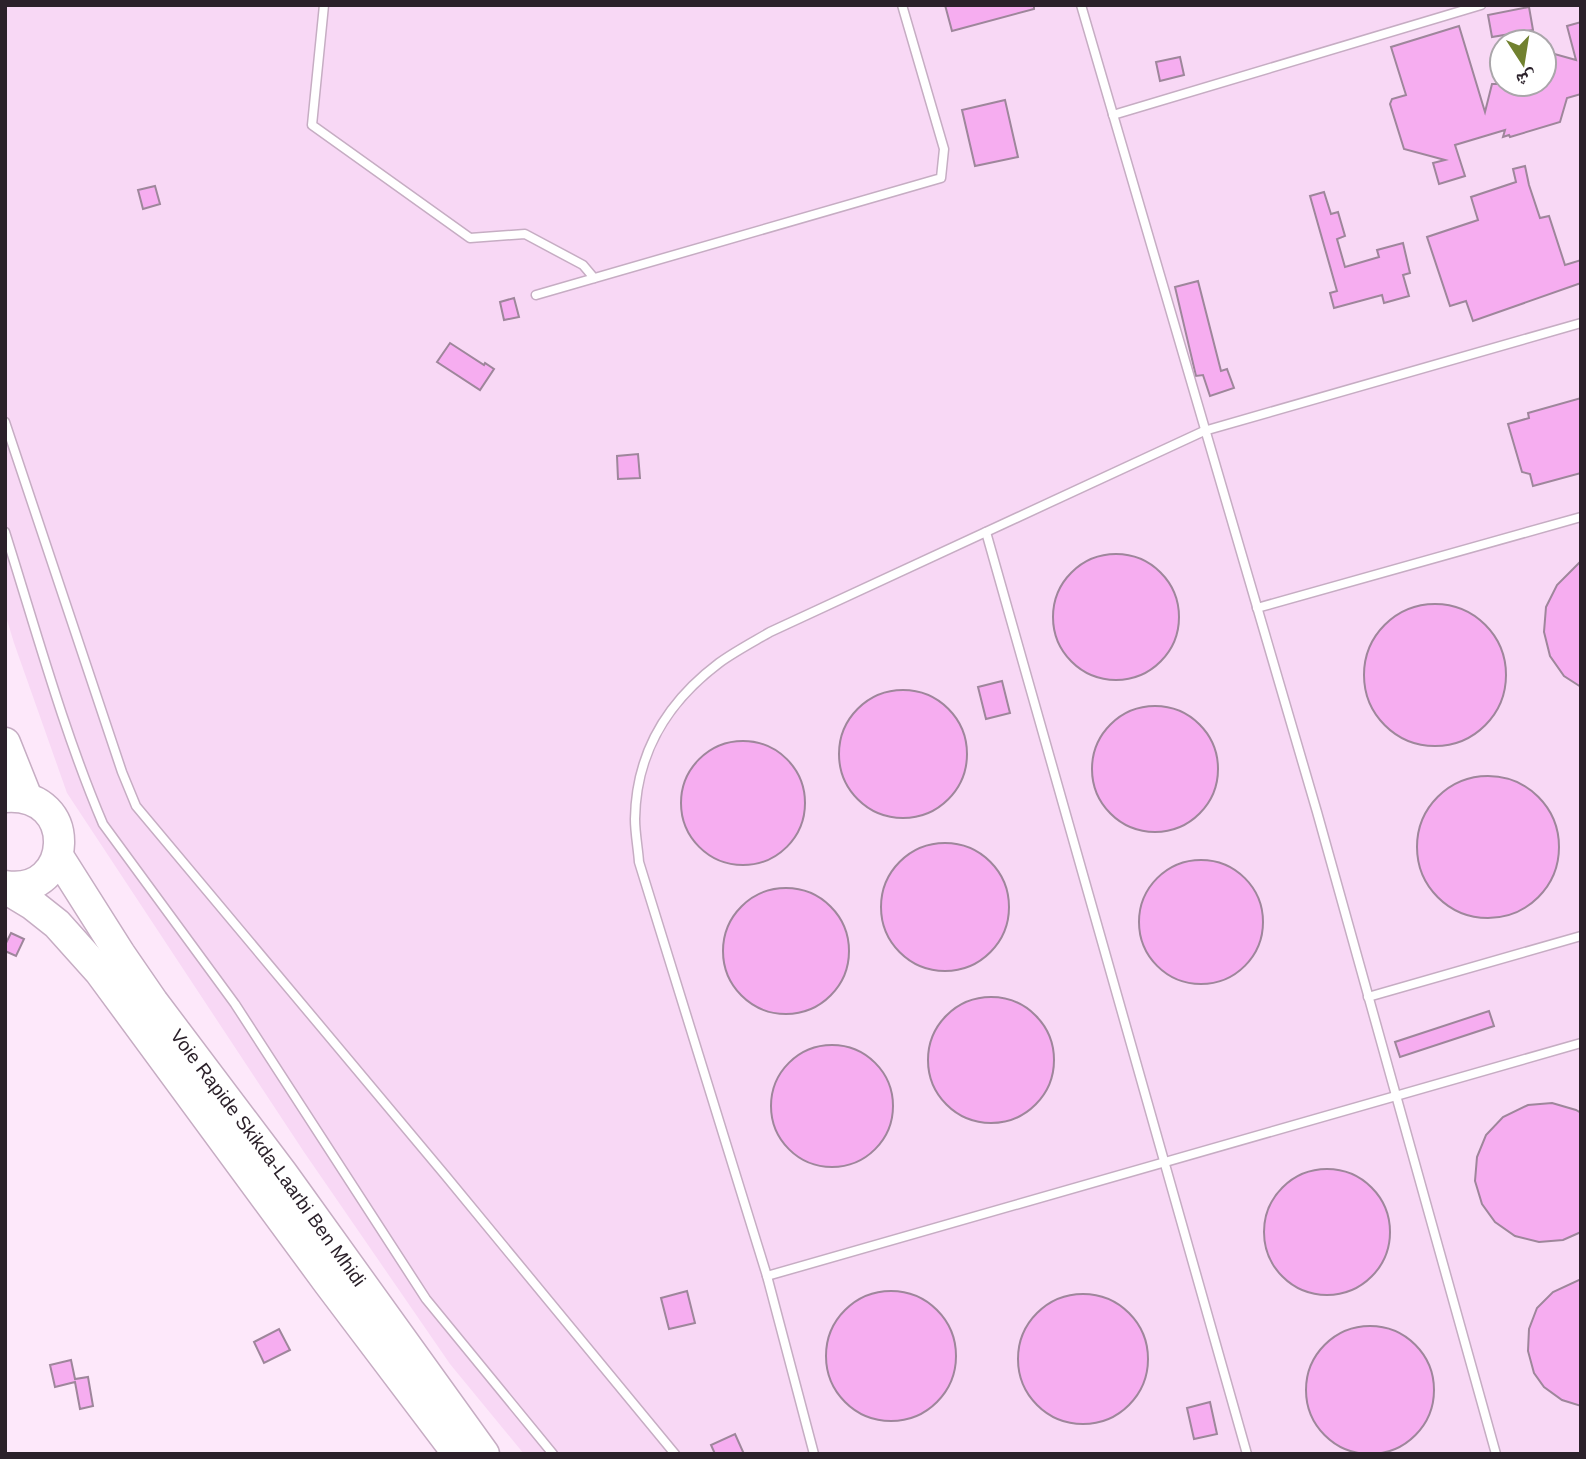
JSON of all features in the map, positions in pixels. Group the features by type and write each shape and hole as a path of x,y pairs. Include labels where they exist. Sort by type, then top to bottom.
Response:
{"highway":[{"path":"5,743 16,797 45,808 57,825 60,835 58,856 47,873 39,880 19,887 5,887"},
{"name":"Voie Rapide Skikda-Laarbi Ben Mhidi","path":"58,856 153,1002 290,1184 484,1454"},
{"name":"Voie Rapide Skikda-Laarbi Ben Mhidi","path":"5,887 57,924 100,972 458,1454"}],"lane":[{"path":"324,5 312,125 470,238 525,234 583,265 594,278"},
{"path":"536,295 941,178 944,149 902,5"},
{"path":"1081,5 1317,811 1496,1454"},
{"path":"1113,115 1481,5"},
{"path":"814,1454 767,1276 639,862 635,819 640,772 658,728 687,690 720,662 770,632 1204,431 1581,323"},
{"path":"5,422 121,772 136,806 446,1175 675,1454"},
{"path":"1257,608 1581,517"},
{"path":"5,532 61,710 103,824 235,1004 426,1298 553,1454"},
{"path":"986,532 1247,1454"},
{"path":"1368,997 1581,936"},
{"path":"767,1276 1581,1043"}],"shaded area":[{"path":"5,5 1581,5 1581,1454 524,1454 450,1364 304,1152 67,793 5,613"}],"building":[{"path":"945,5 1034,5 1034,9 952,31"},
{"path":"1529,7 1533,28 1490,28 1488,15"},
{"path":"1581,22 1581,94 1567,98 1560,122 1510,137 1503,137 1505,130 1455,145 1465,176 1439,184 1433,163 1445,160 1404,149 1390,104 1392,99 1406,95 1391,47 1459,26 1485,112 1488,98 1558,98 1558,55 1576,60 1567,26"},
{"path":"1180,57 1184,75 1160,81 1156,62"},
{"path":"1005,100 1018,157 975,166 962,110"},
{"path":"1525,166 1540,218 1549,216 1565,265 1581,260 1581,283 1473,321 1466,301 1450,306 1427,237 1478,220 1471,197 1516,182 1513,169"},
{"path":"155,186 160,204 143,209 138,190"},
{"path":"1324,192 1331,214 1338,212 1345,236 1337,239 1345,267 1379,257 1377,250 1403,243 1410,273 1403,275 1409,296 1384,303 1382,295 1334,308 1330,293 1337,291 1310,196"},
{"path":"1198,281 1221,371 1227,369 1234,388 1210,396 1203,375 1196,376 1175,287"},
{"path":"514,298 519,317 504,320 500,302"},
{"path":"450,343 494,369 480,390 437,362"},
{"path":"1581,398 1581,473 1533,486 1530,474 1522,472 1508,424 1529,418 1528,413"},
{"path":"638,454 640,478 618,479 617,456"},
{"path":"1116,554 1140,559 1160,573 1174,593 1179,617 1174,641 1160,661 1140,675 1116,680 1092,675 1072,661 1058,641 1053,617 1058,593 1072,573 1092,559"},
{"path":"1581,561 1581,687 1564,676 1550,656 1544,632 1546,607 1557,585"},
{"path":"1435,604 1462,609 1485,625 1501,648 1506,675 1501,702 1485,725 1462,741 1435,746 1408,741 1385,725 1369,702 1364,675 1369,648 1385,625 1408,609"},
{"path":"1002,681 1010,713 986,719 978,687"},
{"path":"903,690 927,695 948,709 962,730 967,754 962,778 948,799 927,813 903,818 879,813 858,799 844,778 839,754 844,730 858,709 879,695"},
{"path":"1155,706 1179,711 1200,724 1213,745 1218,769 1213,793 1200,814 1179,827 1155,832 1131,827 1110,814 1097,793 1092,769 1097,745 1110,724 1131,711"},
{"path":"743,741 767,745 787,759 801,779 805,803 801,827 787,847 767,861 743,865 719,861 699,847 685,827 681,803 685,779 699,759 719,745"},
{"path":"1488,776 1515,782 1538,797 1553,820 1559,847 1553,874 1538,897 1515,912 1488,918 1461,912 1438,897 1423,874 1417,847 1423,820 1438,797 1461,782"},
{"path":"945,843 969,848 990,862 1004,883 1009,907 1004,931 990,952 969,966 945,971 921,966 900,952 886,931 881,907 886,883 900,862 921,848"},
{"path":"1201,860 1225,865 1245,878 1258,898 1263,922 1258,946 1245,966 1225,979 1201,984 1177,979 1157,966 1144,946 1139,922 1144,898 1157,878 1177,865"},
{"path":"786,888 810,893 831,906 844,927 849,951 844,975 831,996 810,1009 786,1014 762,1009 741,996 728,975 723,951 728,927 741,906 762,893"},
{"path":"11,933 24,939 16,956 5,951"},
{"path":"991,997 1015,1002 1035,1016 1049,1036 1054,1060 1049,1084 1035,1104 1015,1118 991,1123 967,1118 947,1104 933,1084 928,1060 933,1036 947,1016 967,1002"},
{"path":"1489,1011 1494,1026 1400,1057 1395,1042"},
{"path":"832,1045 855,1049 875,1063 889,1083 893,1106 889,1129 875,1149 855,1163 832,1167 809,1163 789,1149 775,1129 771,1106 775,1083 789,1063 809,1049"},
{"path":"1552,1103 1581,1113 1581,1232 1563,1240 1539,1242 1515,1236 1495,1222 1482,1204 1475,1181 1477,1157 1486,1135 1503,1117 1528,1105"},
{"path":"1327,1169 1351,1174 1371,1188 1385,1208 1390,1232 1385,1256 1371,1276 1351,1290 1327,1295 1303,1290 1283,1276 1269,1256 1264,1232 1269,1208 1283,1188 1303,1174"},
{"path":"1581,1279 1581,1406 1562,1400 1544,1387 1534,1373 1528,1351 1529,1329 1537,1308 1553,1292"},
{"path":"687,1291 695,1323 669,1329 661,1298"},
{"path":"891,1291 916,1296 937,1310 951,1331 956,1356 951,1381 937,1402 916,1416 891,1421 866,1416 845,1402 831,1381 826,1356 831,1331 845,1310 866,1296"},
{"path":"1083,1294 1108,1299 1129,1313 1143,1334 1148,1359 1143,1384 1129,1405 1108,1419 1083,1424 1058,1419 1037,1405 1023,1384 1018,1359 1023,1334 1037,1313 1058,1299"},
{"path":"1370,1326 1394,1331 1415,1345 1429,1366 1434,1390 1429,1414 1415,1435 1394,1449 1370,1454 1346,1449 1325,1435 1311,1414 1306,1390 1311,1366 1325,1345 1346,1331"},
{"path":"279,1329 290,1350 264,1363 254,1342"},
{"path":"71,1360 75,1379 88,1377 93,1406 80,1409 75,1382 55,1387 50,1365"},
{"path":"1210,1402 1217,1434 1194,1439 1187,1408"},
{"path":"735,1434 744,1454 715,1454 711,1445"}]}
